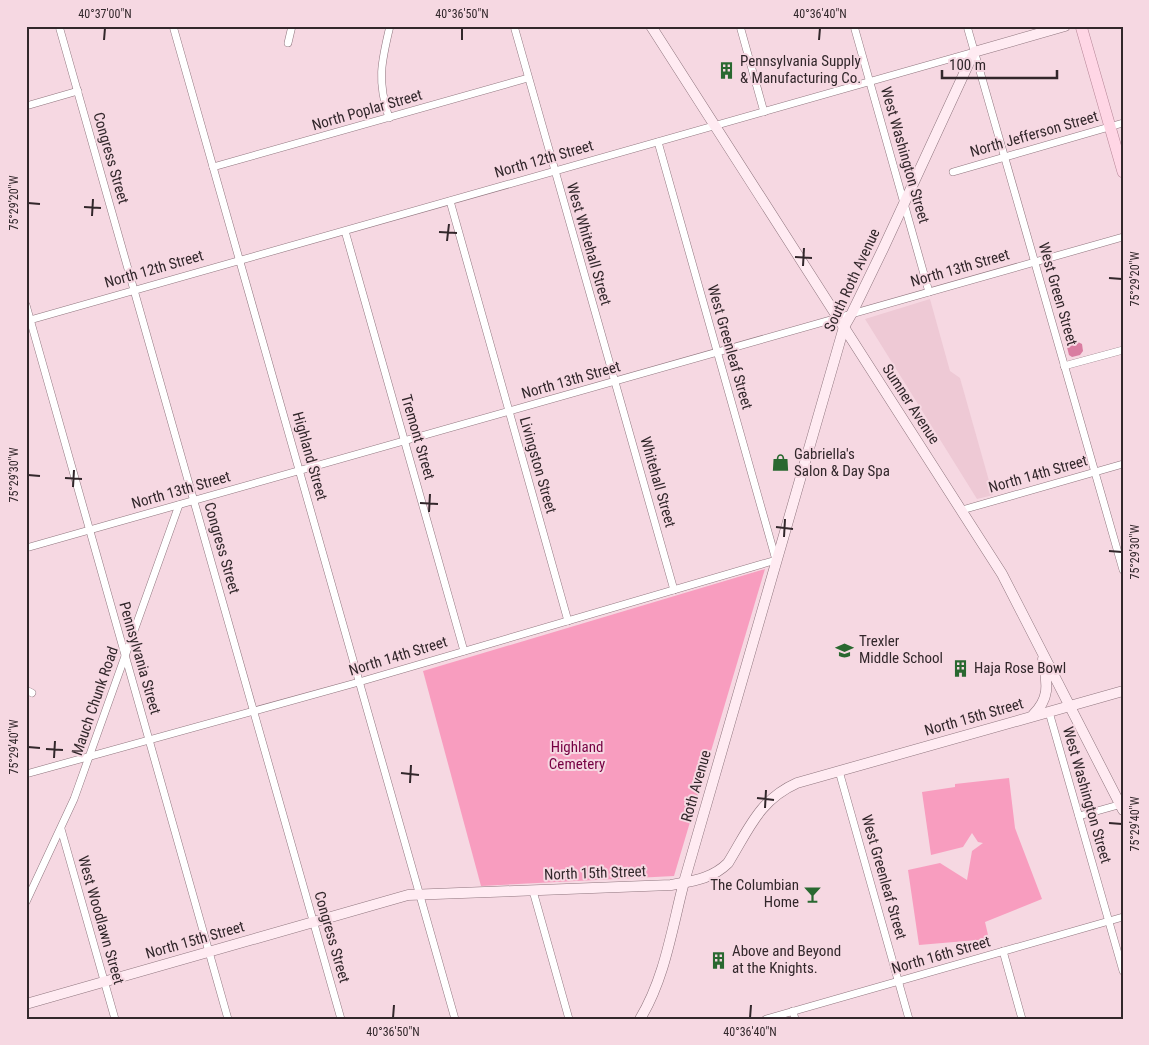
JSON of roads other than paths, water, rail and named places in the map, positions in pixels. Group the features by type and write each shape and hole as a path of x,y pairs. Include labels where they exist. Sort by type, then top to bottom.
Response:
{"main road":[{"name":"Sumner Avenue","path":"651,26 1002,574 1122,806"},
{"name":"North 12th Street","path":"974,52 1065,26"},
{"path":"1081,26 1123,172"},
{"name":"South Roth Avenue","path":"776,560 844,327 974,52"},
{"name":"Roth Avenue","path":"640,1019 660,975 684,882 776,560"},
{"path":"1031,717 1042,706 1046,696 1042,651"},
{"name":"North 15th Street","path":"26,1004 408,895 671,885 706,878 721,870 728,863 760,809 777,793 797,783 1123,691"}],"street":[{"name":"Congress Street","path":"59,26 341,1019"},
{"name":"Highland Street","path":"173,26 455,1019"},
{"path":"288,43 292,26"},
{"path":"389,118 384,100 381,72 382,58 390,26"},
{"name":"West Whitehall Street","path":"514,26 614,382"},
{"path":"740,26 764,112"},
{"name":"West Washington Street","path":"854,26 929,292"},
{"name":"West Green Street","path":"967,26 1123,570"},
{"name":"North 12th Street","path":"30,320 974,52"},
{"name":"North Poplar Street","path":"213,168 528,78"},
{"path":"26,106 78,91"},
{"name":"North Jefferson Street","path":"953,172 1123,124"},
{"name":"West Greenleaf Street","path":"658,142 776,560"},
{"name":"Livingston Street","path":"450,201 568,621"},
{"name":"Tremont Street","path":"344,231 464,651"},
{"name":"North 13th Street","path":"26,548 1123,237"},
{"name":"Pennsylvania Street","path":"26,305 228,1019"},
{"path":"1064,366 1123,350"},
{"name":"Whitehall Street","path":"614,382 674,590"},
{"name":"North 14th Street","path":"962,510 1123,464"},
{"name":"Mauch Chunk Road","path":"26,902 61,829 90,757 179,505"},
{"name":"North 14th Street","path":"26,774 359,682 776,560"},
{"name":"West Washington Street","path":"1049,712 1123,971"},
{"name":"West Greenleaf Street","path":"839,771 909,1019"},
{"path":"1078,816 1122,806"},
{"name":"West Woodlawn Street","path":"61,829 115,1019"},
{"path":"533,891 569,1019"},
{"name":"North 16th Street","path":"766,1019 1123,917"},
{"path":"1003,951 1022,1019"},
{"path":"793,1011 795,1019"}],"place":[{"name":"Pennsylvania Supply & Manufacturing Co.","path":"726,70"},
{"name":"Gabriella's Salon & Day Spa","path":"780,463"},
{"name":"Trexler Middle School","path":"845,650"},
{"name":"Haja Rose Bowl","path":"960,668"},
{"name":"The Columbian Home","path":"813,894"},
{"name":"Above and Beyond at the Knights.","path":"718,960"}],"park label":[{"name":"Highland Cemetery","path":"577,756"}]}
